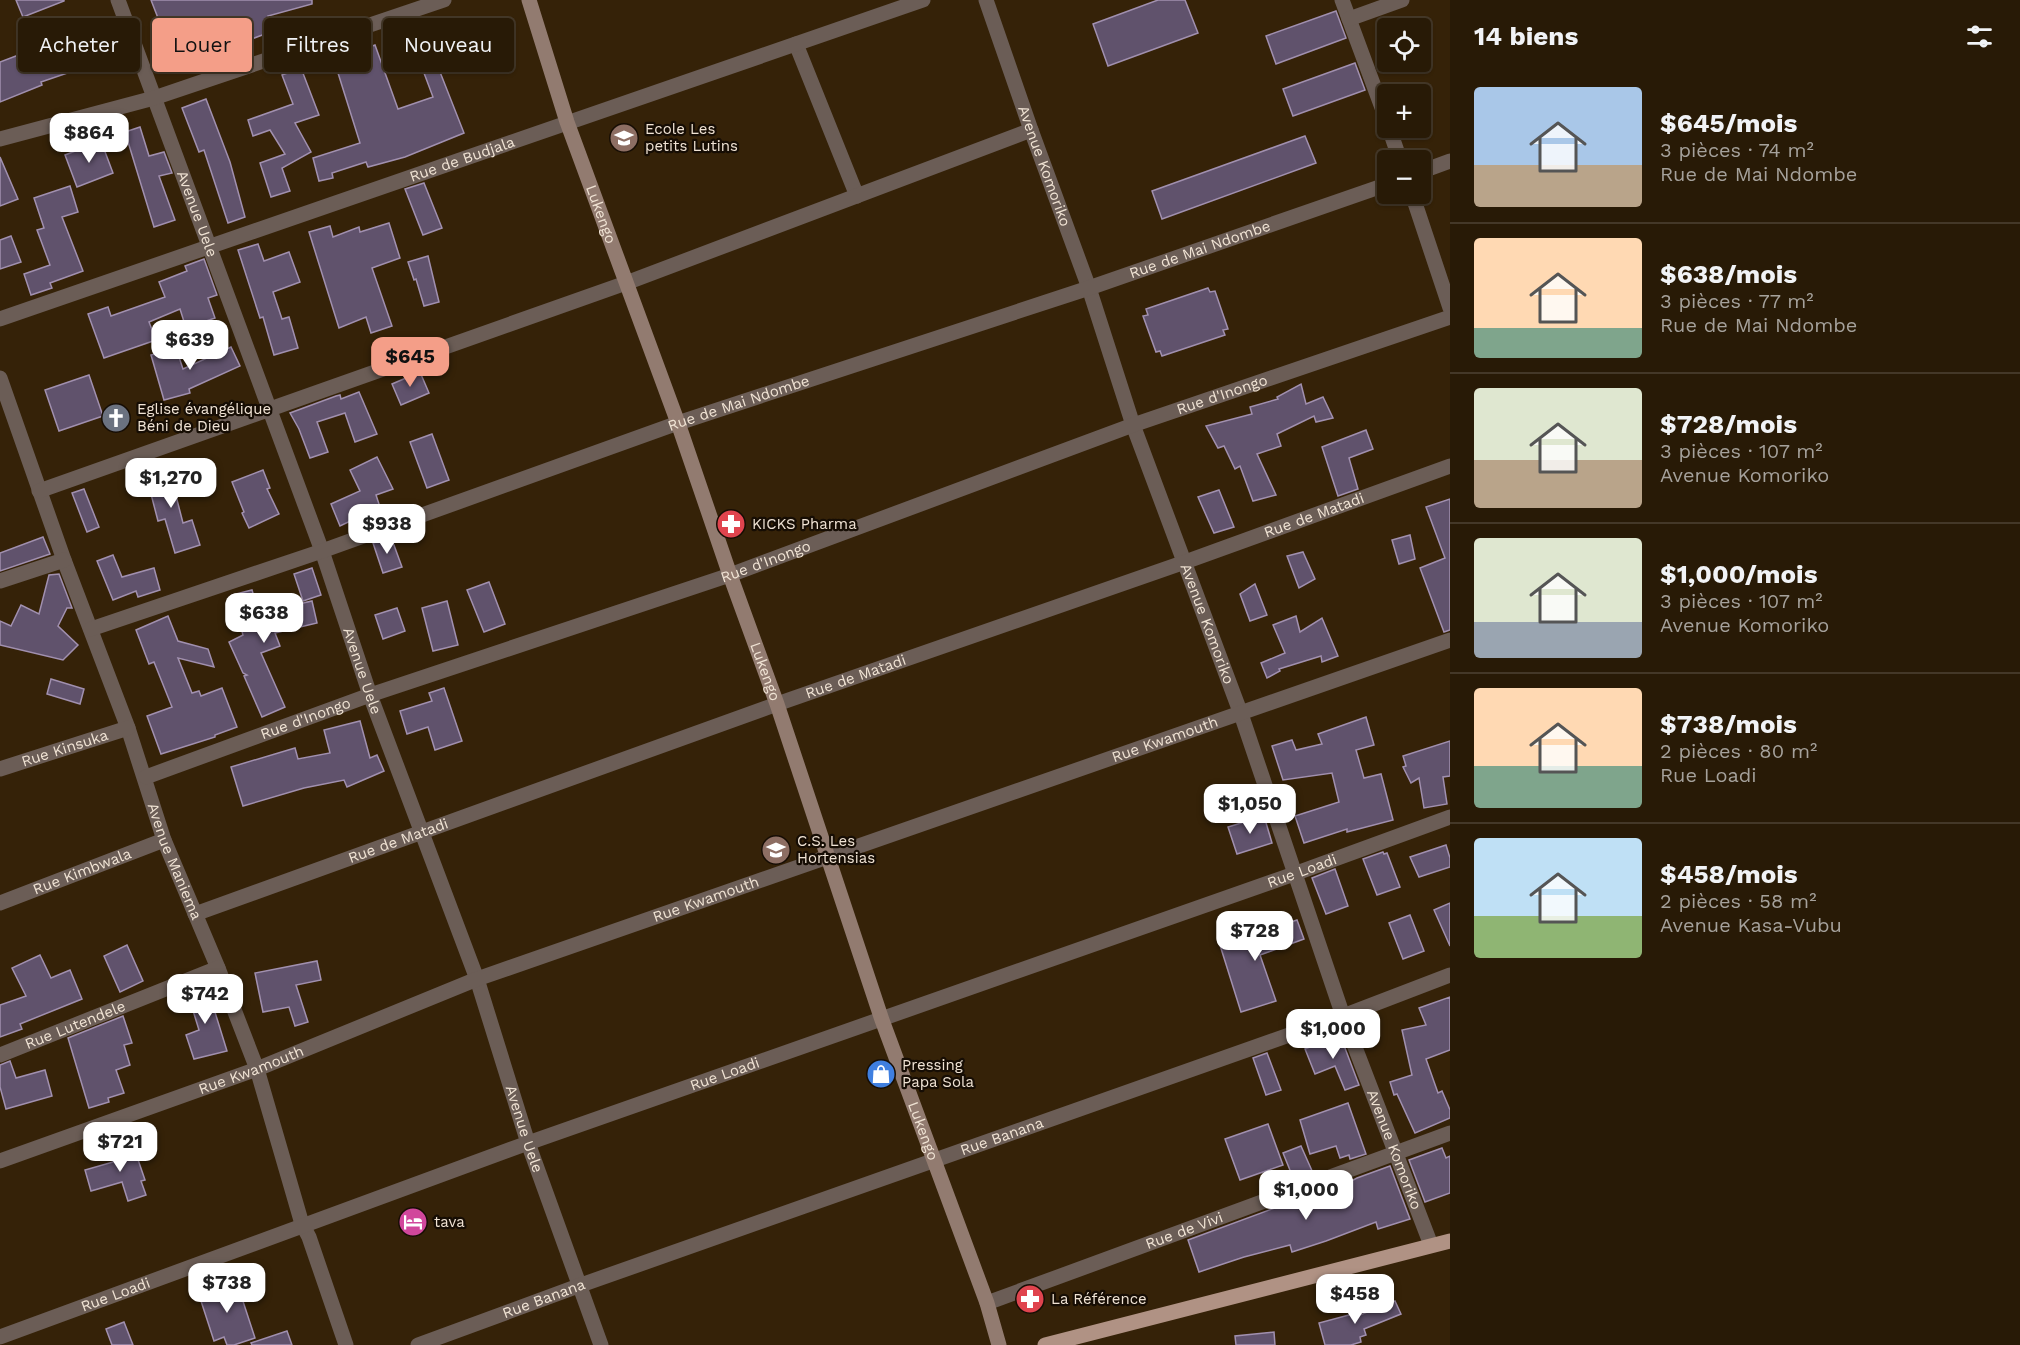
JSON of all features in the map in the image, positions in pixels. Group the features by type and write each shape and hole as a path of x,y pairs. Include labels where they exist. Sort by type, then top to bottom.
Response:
{"main road":[{"path":"1045,1345 1450,1240"}],"street":[{"name":"Avenue Uele","path":"118,0 322,551 370,695 477,979 528,1143 601,1345"},
{"path":"0,139 154,98 444,0"},
{"name":"Lukengo","path":"529,0 567,122 678,423 777,704 882,1020 987,1303 999,1345"},
{"name":"Rue de Budjala","path":"0,319 923,0"},
{"name":"Avenue Komoriko","path":"986,0 1030,130 1089,288 1133,425 1241,714 1343,1016 1431,1245"},
{"path":"1342,0 1377,95"},
{"path":"1349,19 1402,0"},
{"path":"796,44 857,195"},
{"path":"39,491 626,282 1030,130"},
{"path":"1431,168 1450,161"},
{"name":"Rue de Mai Ndombe","path":"91,629 322,551 678,423 1089,288 1377,188"},
{"path":"1415,204 1450,308"},
{"name":"Rue d'Inongo","path":"146,777 370,695 730,575 1133,425 1450,317"},
{"name":"Avenue Maniema","path":"0,378 64,560 146,777 164,840 218,968 257,1069 302,1224 309,1237 346,1345"},
{"name":"Rue de Matadi","path":"195,914 777,704 1185,562 1450,466"},
{"path":"0,581 64,560"},
{"name":"Rue Kwamouth","path":"0,1161 257,1069 477,979 1450,640"},
{"name":"Rue Kinsuka","path":"0,769 128,728"},
{"name":"Rue Loadi","path":"0,1337 302,1224 1450,817"},
{"name":"Rue Kimbwala","path":"0,903 164,840"},
{"name":"Rue Lutendele","path":"0,1055 218,968"},
{"name":"Rue Banana","path":"418,1345 581,1285 1343,1016 1450,975"},
{"name":"Rue de Vivi","path":"987,1303 1450,1133"}],"building":[{"path":"16,0 64,0 64,1 23,17"},
{"path":"151,0 312,0 312,4 264,18 264,34 252,39 252,18 158,18"},
{"path":"1158,0 1185,0 1198,33 1108,66 1093,24"},
{"path":"1336,11 1346,38 1276,64 1266,36"},
{"path":"375,45 398,109 433,97 424,72 440,72 464,133 405,157 368,167 366,162 332,173 333,178 319,181 313,158 360,143 338,72 371,72 371,46"},
{"path":"18,55 18,72 70,72 41,82 42,85 0,102 0,62"},
{"path":"1355,63 1365,90 1293,116 1283,89"},
{"path":"303,72 319,115 295,123 311,152 282,168 290,191 271,197 260,163 285,154 270,130 253,136 248,120 293,104 282,75"},
{"path":"206,99 230,162 245,217 228,223 204,150 199,152 182,108"},
{"path":"140,127 149,156 164,152 172,173 159,176 175,220 154,227 125,132"},
{"path":"1305,136 1316,163 1162,219 1152,191"},
{"path":"101,141 113,173 77,187 65,155"},
{"path":"0,157 18,199 0,206"},
{"path":"424,183 442,228 423,235 405,189"},
{"path":"70,186 78,212 62,217 83,271 50,283 52,288 31,295 24,274 50,265 37,230 44,228 34,198"},
{"path":"389,223 400,258 372,268 392,326 371,333 366,317 339,328 309,232 330,226 333,237 359,227 360,232"},
{"path":"11,236 21,262 0,269 0,240"},
{"path":"258,244 264,261 289,252 300,282 273,292 282,319 289,317 298,348 274,355 263,317 260,318 238,250"},
{"path":"428,256 439,302 424,306 408,262"},
{"path":"204,259 217,295 208,298 215,318 186,328 180,309 149,322 156,340 104,358 88,314 108,307 111,316 165,297 159,282 187,271 185,266"},
{"path":"1208,288 1210,292 1215,291 1228,329 1223,330 1225,335 1162,356 1160,351 1156,352 1143,316 1148,315 1146,309"},
{"path":"231,347 240,366 189,389 190,393 164,400 151,355 176,348 183,369"},
{"path":"420,372 429,393 401,405 392,384"},
{"path":"89,375 103,416 59,431 45,390"},
{"path":"1301,384 1306,404 1323,397 1333,418 1316,422 1314,416 1277,434 1281,446 1257,454 1276,495 1253,501 1240,466 1235,469 1224,446 1218,448 1206,426 1252,414 1250,407 1278,399 1277,397"},
{"path":"359,392 377,434 355,442 345,413 317,422 328,452 310,458 290,413 336,396 340,395 341,399"},
{"path":"1366,430 1373,449 1349,458 1358,489 1338,496 1322,447"},
{"path":"432,434 449,480 427,488 410,442"},
{"path":"377,457 393,489 376,495 380,507 340,526 331,504 360,491 350,470"},
{"path":"168,465 183,523 192,520 200,545 175,553 165,519 158,521 145,471"},
{"path":"263,470 270,488 267,489 279,514 249,528 232,482"},
{"path":"84,489 99,527 87,532 72,493"},
{"path":"1219,490 1234,527 1214,533 1198,497"},
{"path":"1450,499 1450,630 1444,632 1420,568 1445,558 1426,507"},
{"path":"1410,535 1415,559 1399,564 1392,540"},
{"path":"43,537 50,554 0,571 0,553"},
{"path":"391,537 402,567 383,573 373,543"},
{"path":"1303,552 1315,579 1299,588 1287,556"},
{"path":"113,555 122,577 154,568 160,590 138,597 136,591 113,600 97,561"},
{"path":"312,568 321,595 303,601 294,574"},
{"path":"59,574 72,608 67,608 58,626 78,645 63,660 0,645 0,621 11,626 21,605 39,614 49,575"},
{"path":"489,582 505,624 484,632 467,590"},
{"path":"1255,584 1267,615 1250,621 1240,594"},
{"path":"252,590 259,613 312,601 317,623 275,633 280,646 261,653 285,707 262,717 244,676 247,675 243,673 229,642 243,635 232,595"},
{"path":"447,601 458,645 433,651 422,608"},
{"path":"397,608 405,631 383,639 375,615"},
{"path":"168,616 178,641 208,649 214,667 178,658 192,693 199,691 201,696 222,688 237,727 215,735 215,737 161,754 147,716 172,707 154,662 149,664 136,630"},
{"path":"1296,616 1300,632 1322,618 1338,656 1322,662 1321,656 1279,669 1280,671 1267,678 1261,663 1285,653 1273,625"},
{"path":"51,679 84,689 80,704 47,694"},
{"path":"444,688 462,741 435,750 428,727 407,734 400,711 432,701 429,693"},
{"path":"1366,717 1374,745 1356,750 1364,778 1381,774 1393,820 1347,832 1347,829 1304,843 1295,816 1339,802 1332,773 1283,780 1272,746 1292,740 1296,750 1322,744 1318,734"},
{"path":"360,721 370,758 377,755 384,771 347,787 344,780 304,788 243,806 231,767 295,748 298,759 330,753 324,730"},
{"path":"1450,741 1450,776 1443,777 1447,804 1424,808 1419,778 1411,783 1403,767 1406,766 1403,756"},
{"path":"1264,816 1272,843 1237,854 1228,827"},
{"path":"1446,845 1450,867 1419,877 1410,857"},
{"path":"1383,852 1387,853 1400,887 1377,895 1363,859"},
{"path":"1335,869 1348,906 1326,914 1312,878"},
{"path":"1450,903 1450,946 1434,910"},
{"path":"1410,915 1424,951 1403,959 1389,923"},
{"path":"1297,920 1304,939 1260,955 1276,1001 1241,1012 1219,942 1251,931 1252,935"},
{"path":"127,945 143,981 120,992 104,956"},
{"path":"40,955 51,978 70,970 82,999 20,1024 22,1029 0,1037 0,1005 26,996 12,968"},
{"path":"317,961 321,980 296,985 308,1022 295,1026 289,1007 263,1012 255,973"},
{"path":"206,983 227,1051 194,1059 186,1035 199,1030 187,991"},
{"path":"1450,997 1450,1050 1426,1059 1438,1093 1442,1091 1450,1110 1450,1118 1415,1133 1397,1094 1394,1095 1390,1082 1412,1075 1402,1030 1426,1025 1419,1008"},
{"path":"123,1016 132,1043 124,1045 130,1065 116,1070 124,1093 108,1098 109,1102 89,1108 68,1038"},
{"path":"1340,1035 1359,1085 1345,1090 1335,1066 1315,1074 1305,1049"},
{"path":"1267,1053 1281,1090 1266,1095 1253,1058"},
{"path":"10,1061 16,1078 45,1070 52,1096 6,1109 0,1087 0,1065"},
{"path":"1348,1103 1366,1154 1350,1159 1349,1155 1340,1158 1336,1146 1310,1154 1300,1120"},
{"path":"1268,1124 1283,1165 1240,1180 1225,1139"},
{"path":"133,1145 145,1180 141,1181 146,1195 128,1201 122,1182 91,1191 85,1170 113,1162 110,1152"},
{"path":"1301,1146 1313,1173 1294,1180 1283,1153"},
{"path":"1442,1148 1446,1158 1450,1156 1450,1193 1425,1202 1409,1160"},
{"path":"1390,1166 1410,1219 1378,1229 1376,1222 1292,1252 1290,1245 1199,1272 1188,1240 1321,1191 1323,1196 1357,1178"},
{"path":"232,1281 235,1291 239,1289 255,1338 227,1345 224,1337 214,1341 201,1301 204,1300 201,1291"},
{"path":"1395,1301 1401,1314 1364,1329 1366,1335 1360,1337 1361,1342 1351,1345 1325,1345 1319,1323 1360,1312 1360,1315"},
{"path":"124,1322 133,1345 112,1345 106,1329"},
{"path":"287,1331 292,1345 252,1345 251,1343"},
{"path":"1274,1332 1275,1345 1236,1345 1235,1336"}],"place":[{"name":"Ecole Les petits Lutins","path":"624,138"},
{"name":"Eglise évangélique Béni de Dieu","path":"116,418"},
{"name":"KICKS Pharma","path":"731,524"},
{"name":"C.S. Les Hortensias","path":"776,850"},
{"name":"Pressing Papa Sola","path":"881,1074"},
{"name":"tava","path":"413,1222"},
{"name":"La Référence","path":"1030,1299"}]}
